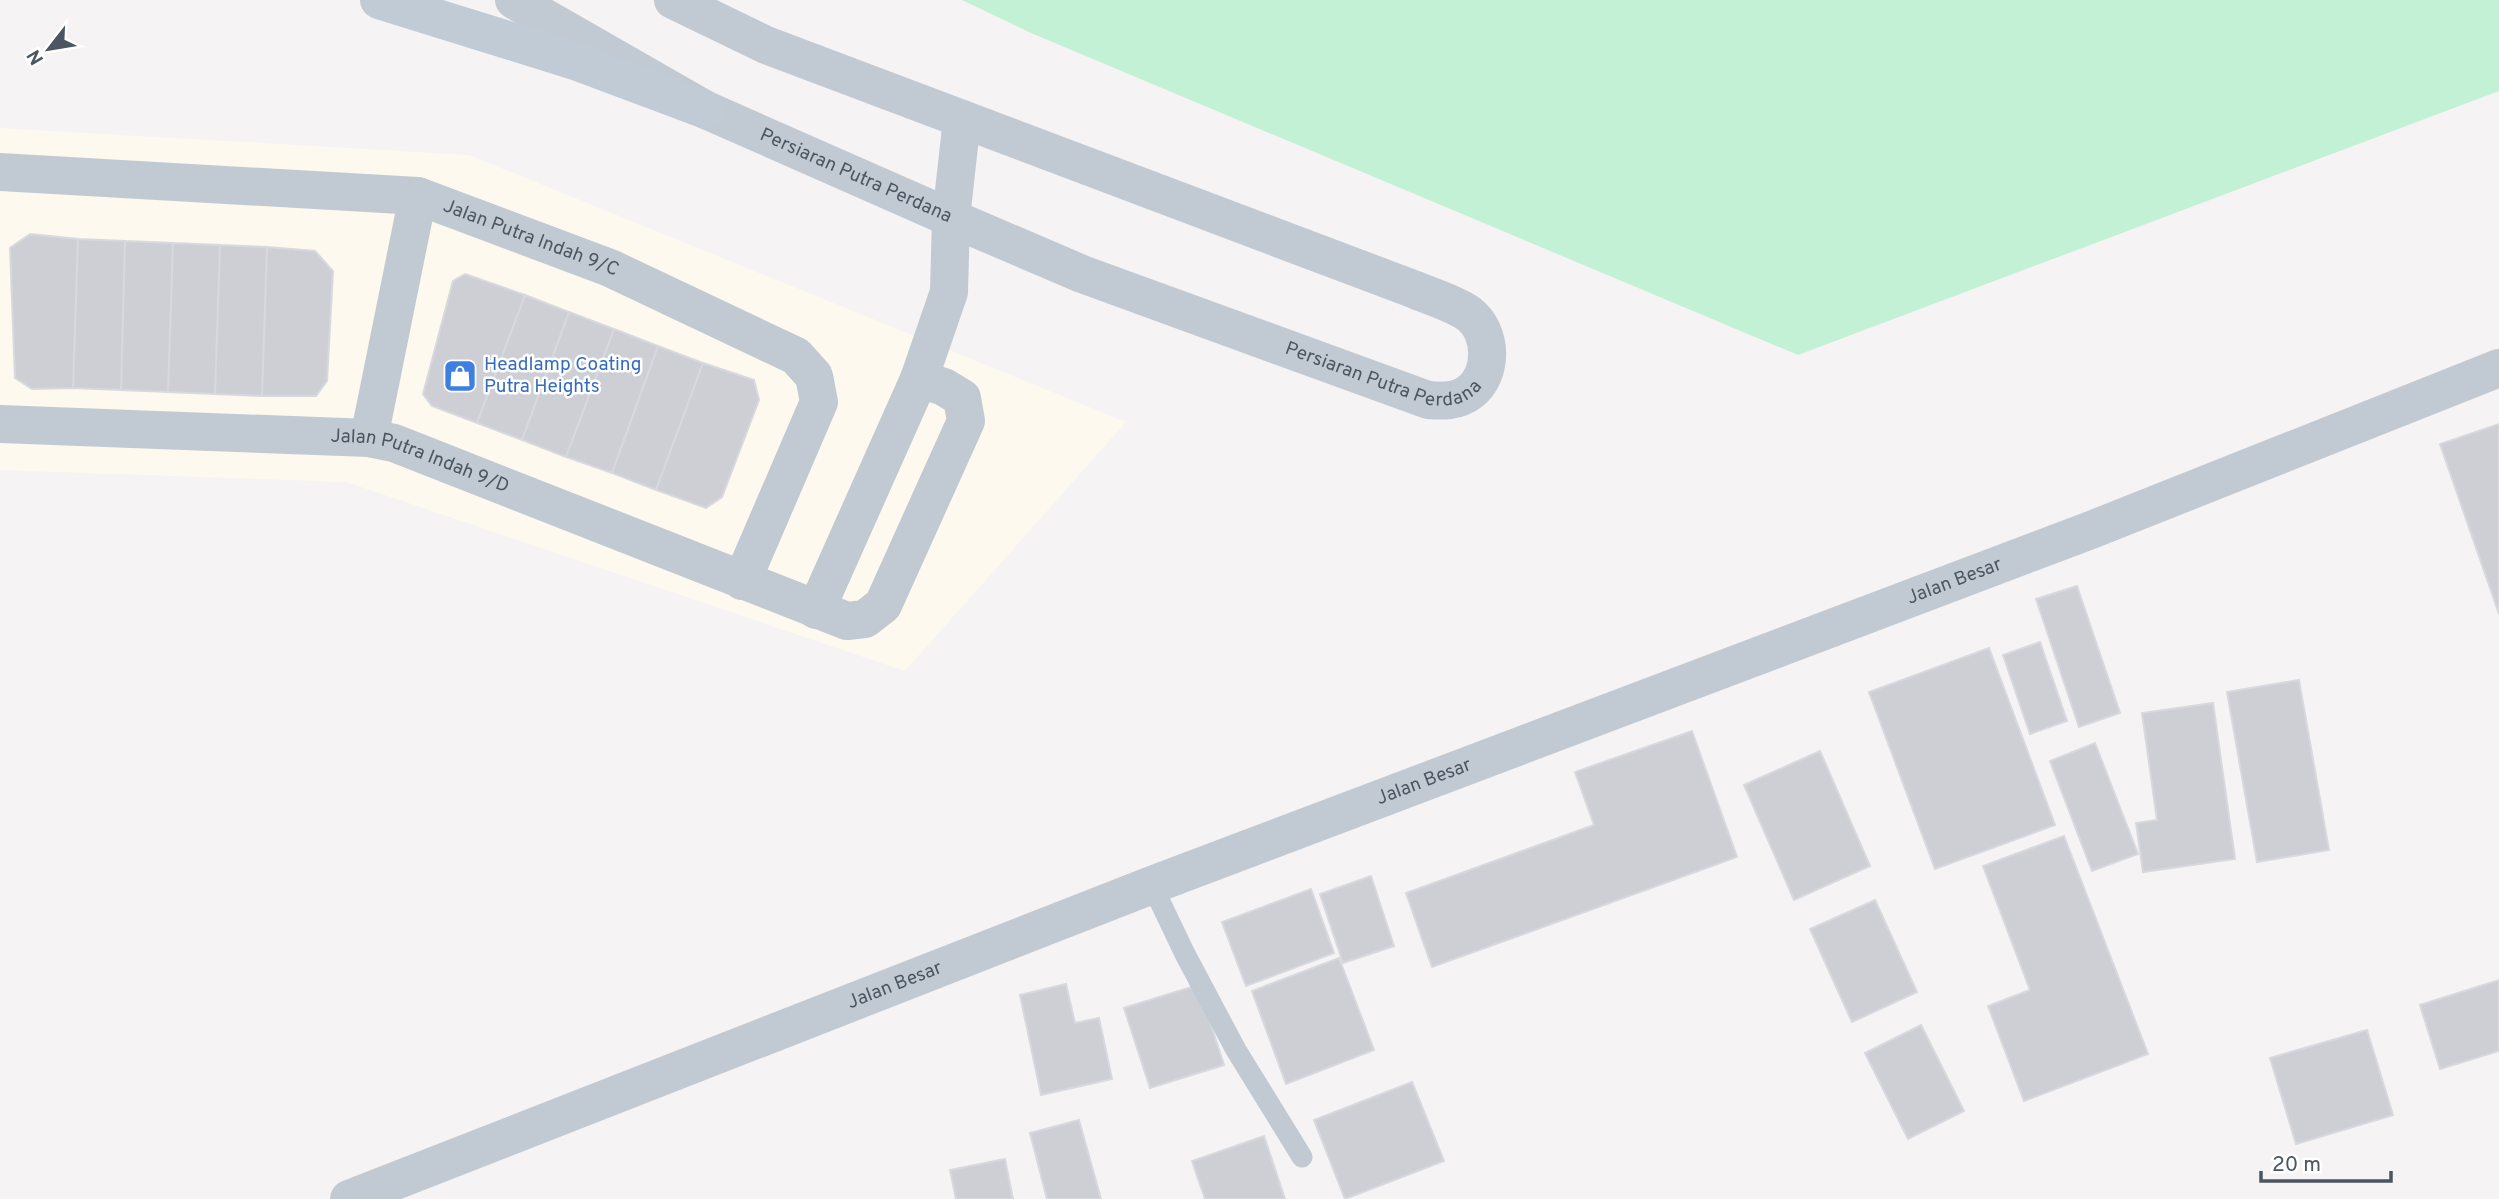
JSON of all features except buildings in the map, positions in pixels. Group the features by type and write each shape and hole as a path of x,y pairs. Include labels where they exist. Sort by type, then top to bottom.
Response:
{"main road":[{"path":"379,0 575,61 706,110"}],"street":[{"name":"Persiaran Putra Perdana","path":"514,0 706,110 1082,274 1427,400 1449,401 1471,392 1484,372 1488,347 1481,328 1468,314 1413,289 765,45 673,0"},
{"path":"816,610 919,379 949,292 951,218 962,119"},
{"name":"Jalan Putra Indah 9/C","path":"0,172 418,196 610,268 796,356 814,376 819,402 742,581"},
{"path":"369,438 418,196"},
{"name":"Jalan Besar","path":"349,1199 387,1192 1152,885 2078,535 2499,368"},
{"name":"Jalan Putra Indah 9/D","path":"0,424 369,438 394,443 847,621 865,619 883,605 966,421 962,398 944,387 919,379"}],"lane":[{"path":"1152,885 1236,1050 1302,1157"}],"shaded area":[{"path":"0,128 469,155 1126,422 905,671 346,482 0,470"}],"green space":[{"path":"962,0 2499,0 2499,91 1798,355 1031,33"}],"place":[{"name":"Headlamp Coating Putra Heights","path":"460,376"}]}
